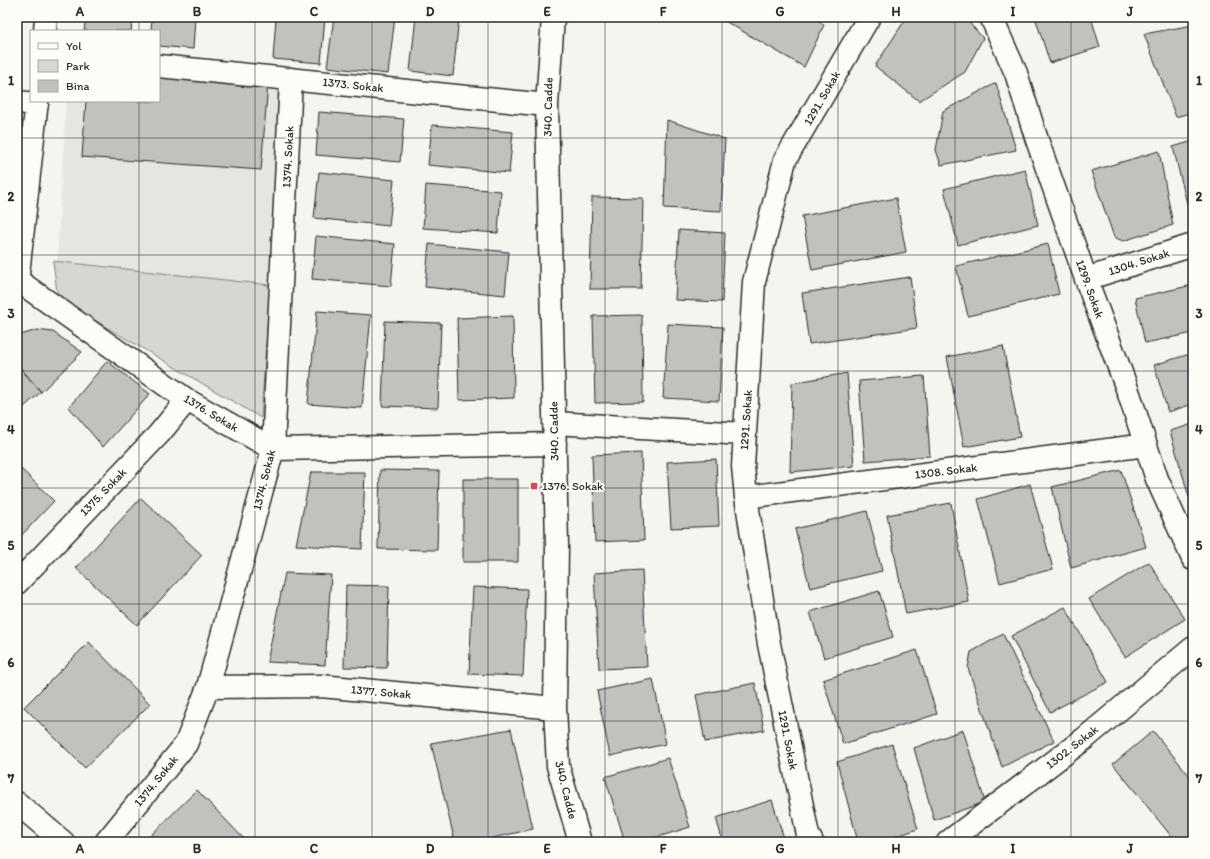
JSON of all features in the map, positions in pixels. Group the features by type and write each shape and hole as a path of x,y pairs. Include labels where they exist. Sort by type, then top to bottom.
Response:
{"street":[{"path":"45,30 46,17"},
{"name":"340. Cadde","path":"553,17 546,105 557,545 554,708 558,766 580,842"},
{"name":"1299. Sokak","path":"991,17 1016,73 1036,137 1086,279 1129,394 1157,479 1193,559"},
{"name":"1291. Sokak","path":"812,842 806,828 772,659 746,497 743,466 754,282 785,160 863,20"},
{"name":"1373. Sokak","path":"160,66 546,105"},
{"name":"1374. Sokak","path":"106,842 186,744 208,687 273,449 291,79"},
{"path":"17,282 31,102"},
{"name":"1304. Sokak","path":"1086,279 1193,244"},
{"name":"1376. Sokak","path":"17,282 187,400 273,449"},
{"name":"1375. Sokak","path":"17,583 159,434 187,400"},
{"path":"273,449 554,433 745,434"},
{"name":"1308. Sokak","path":"746,497 1146,445"},
{"name":"1302. Sokak","path":"948,842 1084,739 1193,648"},
{"name":"1377. Sokak","path":"208,687 321,686 554,708"},
{"path":"17,803 63,842"}],"shaded area":[{"path":"283,82 270,285 57,262 66,102 160,101"}],"green space":[{"path":"53,261 270,285 261,418 62,301 57,292"}],"building":[{"path":"86,17 133,17 131,30 84,30"},
{"path":"152,17 195,17 193,49 160,46 160,30 151,30"},
{"path":"276,17 325,17 321,63 273,59"},
{"path":"334,17 395,17 388,74 327,67"},
{"path":"416,17 459,17 453,76 410,71"},
{"path":"718,17 815,17 824,25 804,67"},
{"path":"907,17 964,17 983,38 965,72 919,101 875,66"},
{"path":"1035,17 1091,17 1100,47 1050,63"},
{"path":"1193,25 1193,112 1176,117 1144,34"},
{"path":"160,76 268,83 261,170 82,157 86,102 160,102"},
{"path":"996,83 1016,150 941,165 936,150 943,111"},
{"path":"319,112 404,119 400,162 316,155"},
{"path":"667,120 725,139 721,211 664,208"},
{"path":"432,125 513,132 509,173 428,165"},
{"path":"1193,141 1193,220 1191,220 1173,147"},
{"path":"1159,151 1173,225 1123,241 1114,237 1091,171"},
{"path":"1025,169 1038,225 958,245 944,189"},
{"path":"319,172 394,180 389,226 314,218"},
{"path":"426,185 501,191 498,233 423,228"},
{"path":"592,197 643,198 641,289 590,289"},
{"path":"896,198 906,252 812,270 802,216"},
{"path":"679,230 725,233 722,302 675,300"},
{"path":"316,236 395,244 391,286 312,279"},
{"path":"429,244 509,252 505,295 425,287"},
{"path":"1048,244 1059,294 968,316 956,266"},
{"path":"910,277 917,328 809,344 802,293"},
{"path":"1193,285 1193,333 1145,343 1135,298"},
{"path":"317,311 371,315 362,408 308,404"},
{"path":"642,315 643,402 595,403 593,316"},
{"path":"513,316 514,398 459,400 457,318"},
{"path":"385,321 441,323 438,408 382,406"},
{"path":"668,324 723,327 719,401 663,398"},
{"path":"37,330 53,332 82,352 41,392 17,364 17,336"},
{"path":"1003,346 1020,437 964,447 947,357"},
{"path":"1193,353 1193,404 1168,412 1154,365"},
{"path":"107,361 150,394 103,447 69,407"},
{"path":"17,364 41,392 17,413"},
{"path":"847,373 854,466 790,472 792,383"},
{"path":"924,376 930,456 865,461 859,381"},
{"path":"1193,424 1193,496 1189,497 1170,431"},
{"path":"641,453 644,540 595,542 592,455"},
{"path":"716,459 719,526 671,528 667,462"},
{"path":"17,465 54,501 17,540"},
{"path":"380,470 439,471 437,550 378,549"},
{"path":"1121,470 1146,547 1071,568 1052,487"},
{"path":"311,472 365,472 362,549 296,545"},
{"path":"463,479 518,479 518,562 463,562"},
{"path":"1030,484 1053,569 1000,583 978,499"},
{"path":"141,498 202,555 137,625 76,568"},
{"path":"951,503 969,602 906,614 887,515"},
{"path":"867,511 882,571 810,588 795,529"},
{"path":"1149,562 1185,619 1125,657 1089,599"},
{"path":"642,570 647,667 599,669 594,573"},
{"path":"285,573 331,575 325,665 267,662"},
{"path":"346,585 389,586 387,668 344,667"},
{"path":"473,587 527,589 523,676 469,674"},
{"path":"879,591 893,637 824,658 810,612"},
{"path":"1065,607 1108,682 1050,712 1011,636"},
{"path":"1003,634 1054,741 1002,767 968,668 971,652"},
{"path":"89,642 150,704 85,768 24,707"},
{"path":"917,650 937,714 843,744 823,680"},
{"path":"653,679 666,744 610,756 597,691"},
{"path":"755,683 764,730 705,742 696,695"},
{"path":"511,729 533,829 475,842 455,842 431,743"},
{"path":"963,730 985,802 934,820 914,748"},
{"path":"1153,731 1193,780 1193,840 1191,842 1176,842 1113,764"},
{"path":"892,744 918,829 878,842 858,842 837,762"},
{"path":"668,758 690,827 642,842 625,842 605,777"},
{"path":"197,790 247,842 144,842"},
{"path":"772,800 785,842 723,842 716,818"}],"place":[{"name":"1376. Sokak","path":"534,486"}]}
